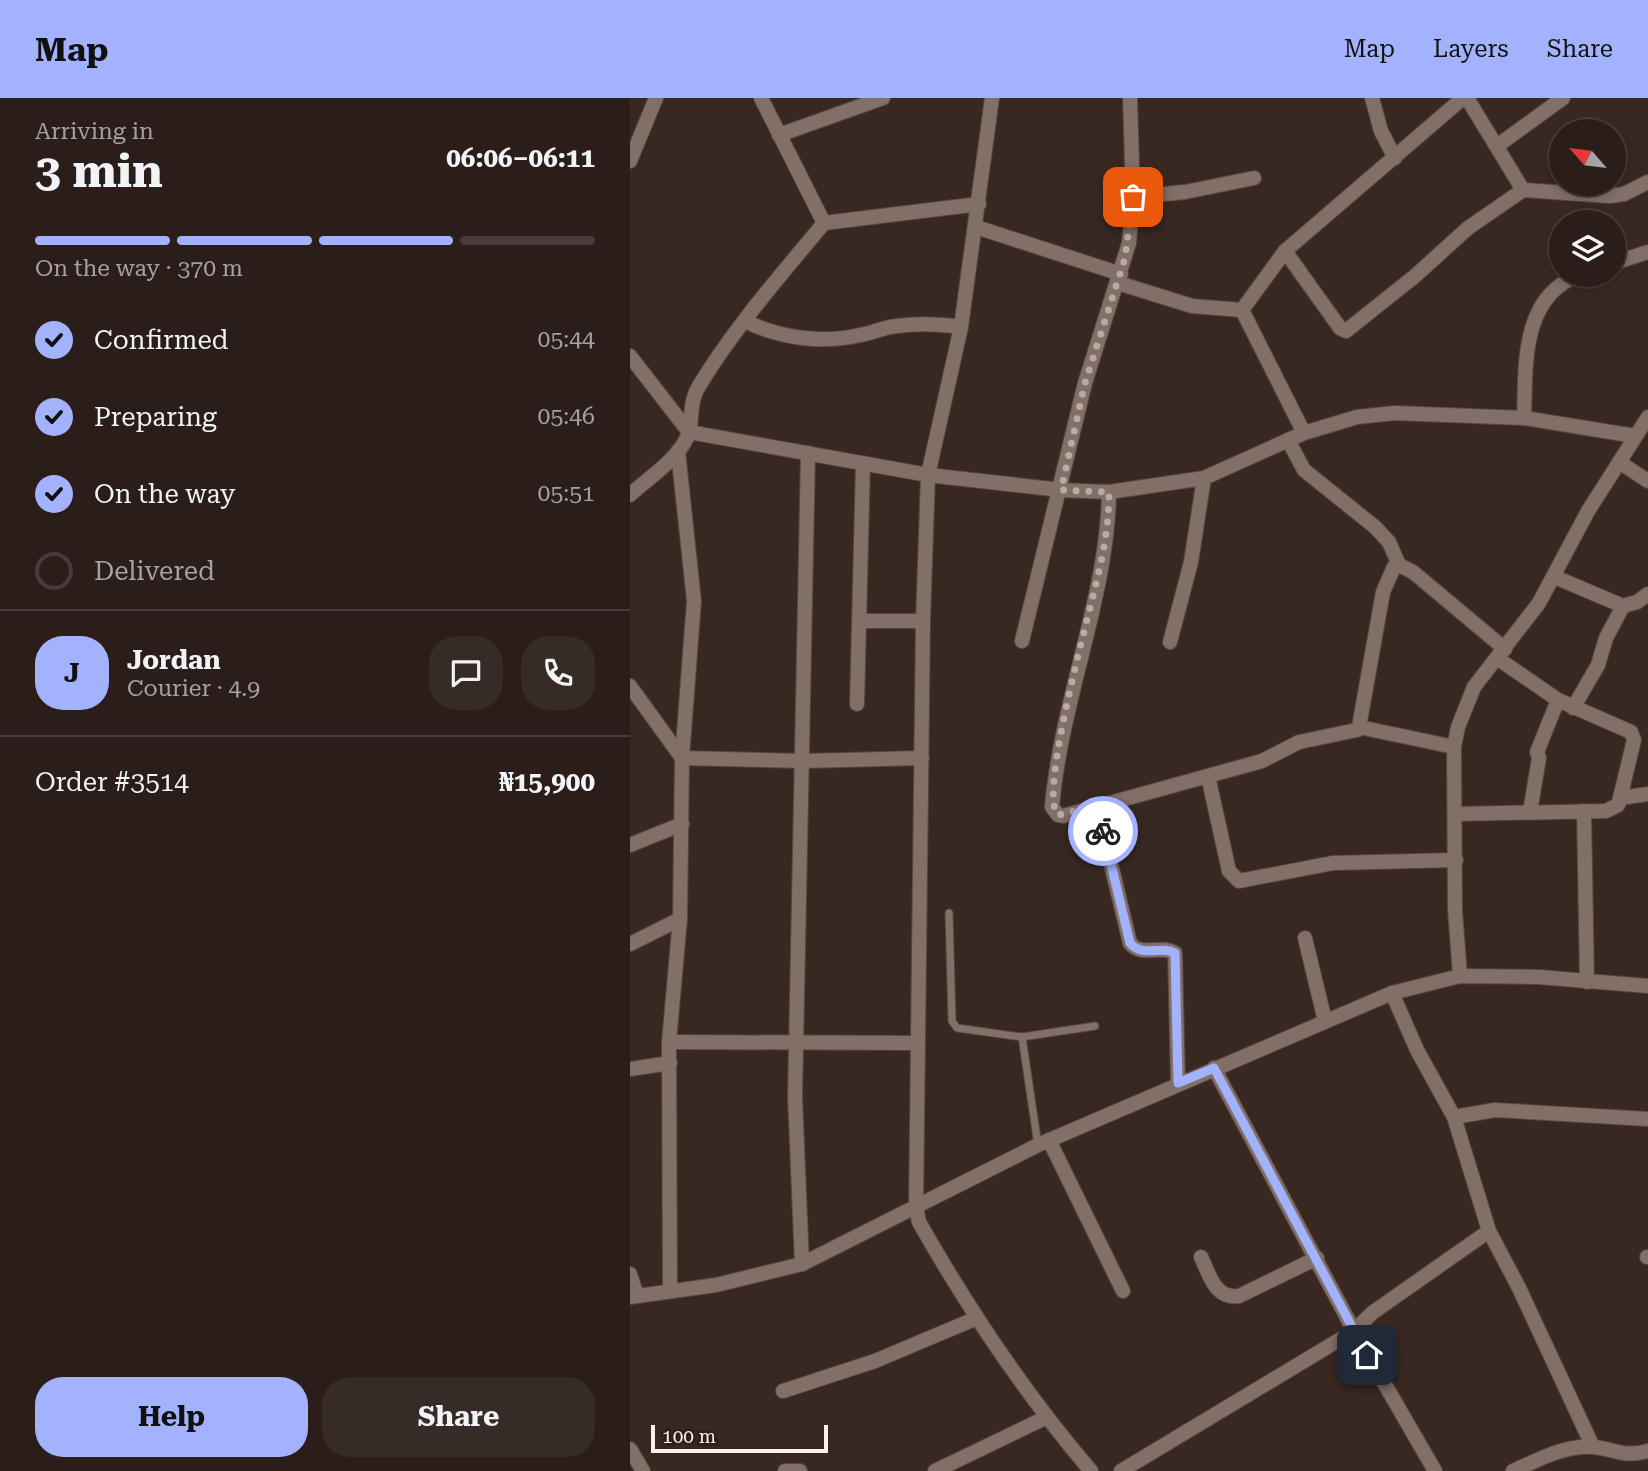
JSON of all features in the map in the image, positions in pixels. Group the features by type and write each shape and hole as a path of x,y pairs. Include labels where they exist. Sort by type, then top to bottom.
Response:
{"street":[{"path":"632,152 656,98"},
{"path":"761,98 824,223"},
{"path":"779,135 883,98"},
{"path":"992,98 961,327 928,475 922,621 916,1208 919,1222 977,1318 1045,1418 1091,1471"},
{"path":"1021,641 1061,490 1085,383 1120,279 1129,243 1133,197 1130,98"},
{"path":"1372,98 1381,131 1395,159"},
{"path":"1242,310 1285,251 1465,98 1523,190"},
{"path":"1497,146 1563,98"},
{"path":"1133,197 1185,192 1254,178"},
{"path":"1285,251 1340,328 1346,331 1415,276 1468,228 1523,190 1609,196 1624,194 1648,182"},
{"path":"630,495 678,451 689,432 690,408 698,387 745,321 824,223 979,204"},
{"path":"976,227 1192,306 1242,310"},
{"path":"1626,259 1648,253"},
{"path":"1524,418 1528,334 1545,299 1557,287"},
{"path":"1242,310 1304,433"},
{"path":"745,321 767,332 833,338 859,336 894,326 930,323 961,327"},
{"path":"630,356 689,432 928,475 1061,490 1109,492 1204,478 1304,433 1357,416 1395,413 1524,418 1635,436"},
{"path":"1460,976 1455,910 1457,814 1454,747 1458,727 1474,687 1501,654 1555,577 1588,510 1648,417"},
{"path":"1289,440 1304,470 1375,527 1389,542 1399,565 1413,572 1501,654 1558,700 1633,735 1620,798 1613,808 1457,814"},
{"path":"670,1290 669,1042 680,919 681,758 694,601 678,451"},
{"path":"802,1265 795,1097 808,453"},
{"path":"1619,462 1648,481"},
{"path":"857,704 863,463"},
{"path":"1170,642 1191,562 1204,478"},
{"path":"1109,492 1105,542 1056,758 1052,807 1058,815 1063,816 1262,761 1300,742 1359,727 1454,747"},
{"path":"1359,727 1383,592 1391,572 1399,565"},
{"path":"1555,577 1623,606 1637,602 1648,594"},
{"path":"1573,708 1598,665 1606,638 1623,606"},
{"path":"861,621 922,621"},
{"path":"632,693 681,758"},
{"path":"1530,812 1539,758 1537,752 1558,700"},
{"path":"681,758 803,761 922,758"},
{"path":"1208,776 1228,871 1239,881 1333,863 1456,860"},
{"path":"1620,798 1648,794"},
{"path":"1097,806 1130,943 1140,951 1169,950 1175,953 1178,1083"},
{"path":"1584,811 1587,982"},
{"path":"630,845 682,824"},
{"path":"630,944 680,919"},
{"path":"1305,938 1325,1021"},
{"path":"630,1274 633,1296 716,1285 802,1265 1044,1142 1392,993 1460,976 1648,986"},
{"path":"1392,993 1417,1050 1454,1117 1489,1231 1520,1288 1593,1447"},
{"path":"669,1042 918,1043"},
{"path":"630,1069 670,1063"},
{"path":"1214,1068 1354,1331 1435,1471"},
{"path":"1454,1117 1494,1110 1648,1119"},
{"path":"1044,1142 1124,1291"},
{"path":"1121,1471 1354,1331 1372,1312 1489,1231"},
{"path":"1201,1257 1216,1287 1221,1294 1229,1297 1239,1296 1317,1258"},
{"path":"783,1391 875,1361 977,1318"},
{"path":"935,1471 1045,1418"},
{"path":"1513,1471 1552,1453 1593,1447 1625,1456 1648,1451"},
{"path":"630,1449 643,1471"},
{"path":"785,1471 800,1471"}],"lane":[{"path":"948,914 952,1021 957,1028 1022,1037 1095,1026"},
{"path":"1022,1037 1044,1142"}],"way so far":[{"path":"1103,831 1097,806 1063,816 1058,815 1052,807 1056,758 1094,594 1109,509 1109,492 1061,490 1085,383 1129,243 1133,197"}],"route":[{"path":"1103,831 1130,943 1140,951 1169,950 1175,953 1178,1083 1214,1068 1367,1355"}]}
